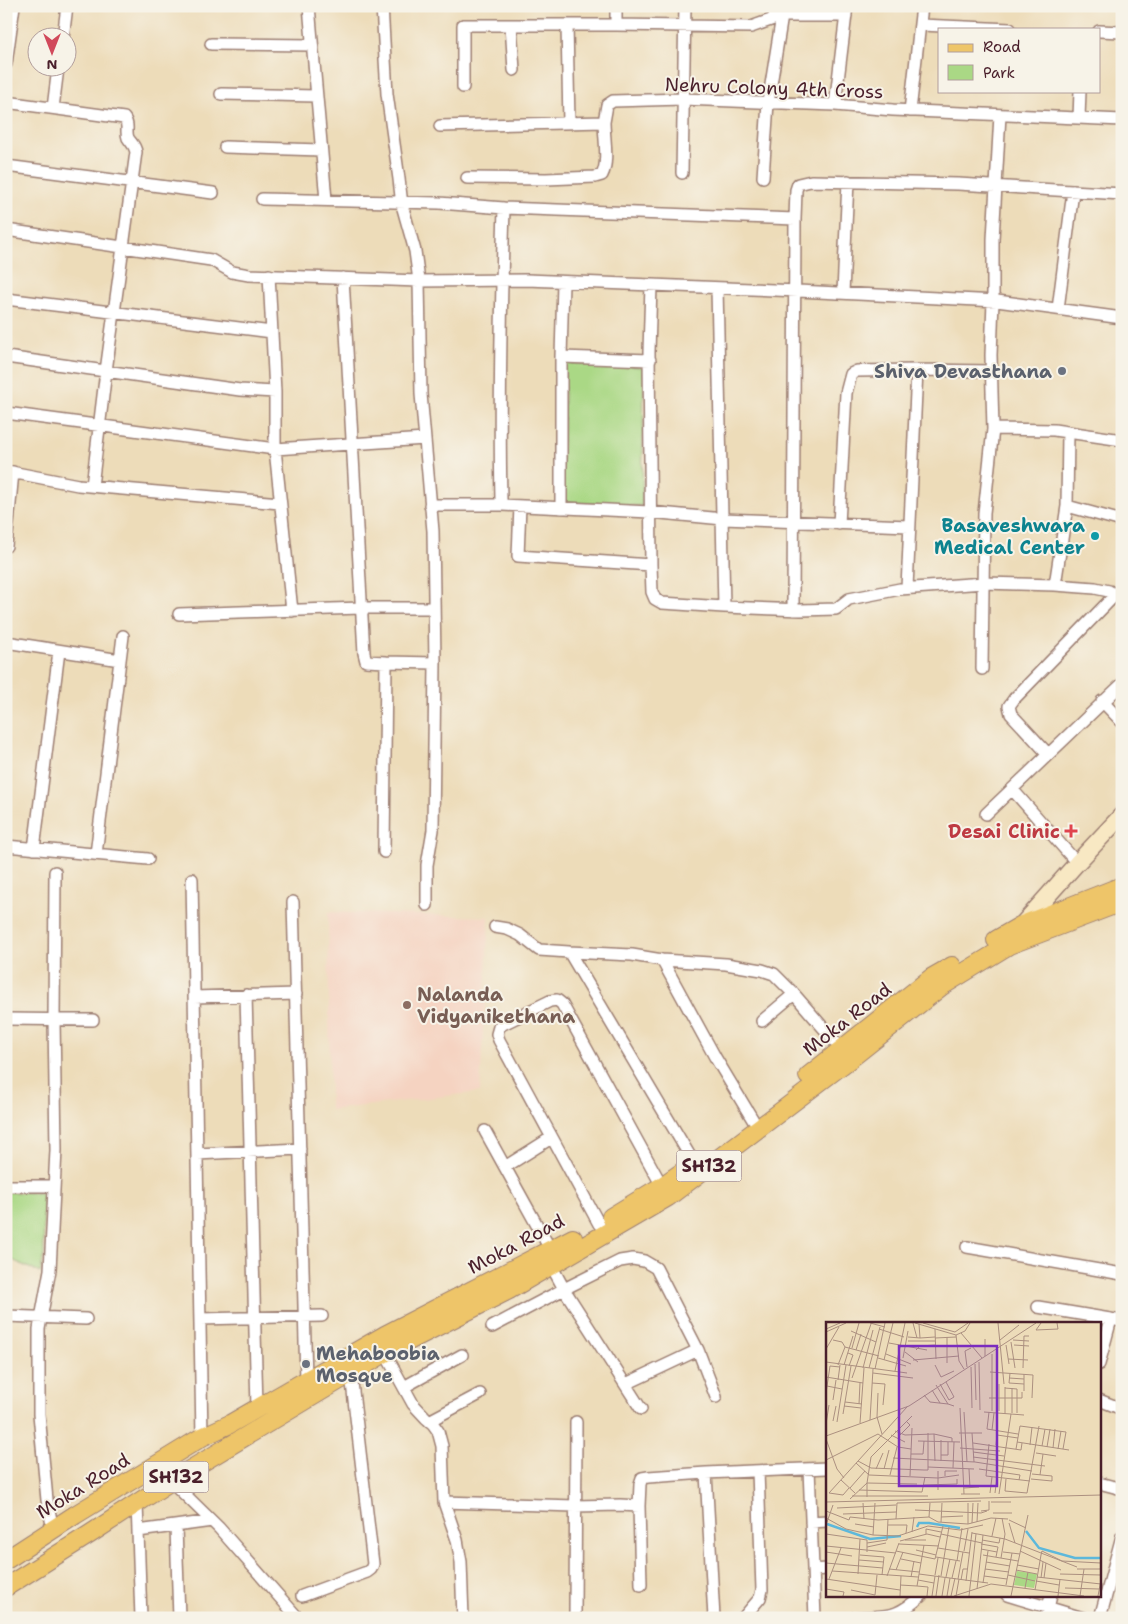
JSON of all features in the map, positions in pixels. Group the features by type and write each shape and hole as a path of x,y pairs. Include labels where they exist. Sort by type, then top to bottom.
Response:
{"main road":[{"path":"1009,945 1020,926 1122,815"},
{"name":"SH132","path":"1009,945 1122,886"},
{"name":"SH132","path":"1020,926 1122,902"},
{"name":"Moka Road","path":"385,1352 509,1290 598,1224 662,1186 697,1168 846,1054 931,978 1020,926"},
{"name":"Moka Road","path":"6,1560 202,1437 230,1424 385,1335 553,1259 668,1197 697,1168 753,1120 942,986 1009,945"},
{"name":"SH132","path":"6,1587 171,1481 385,1352"}],"street":[{"path":"6,64 14,6"},
{"path":"65,28 68,6"},
{"path":"308,6 326,200"},
{"path":"382,6 388,94 402,202 415,251 419,281 421,394 432,531 435,663 432,830 427,865 427,905"},
{"path":"616,6 616,25"},
{"path":"682,173 685,6"},
{"path":"763,177 768,103 779,17 774,6"},
{"path":"910,111 922,6"},
{"path":"463,87 463,25 751,27 779,17 847,11 835,105"},
{"path":"511,25 514,70"},
{"path":"567,25 569,123"},
{"path":"921,25 988,28"},
{"path":"1100,31 1122,32"},
{"path":"210,44 312,45"},
{"path":"53,108 57,78"},
{"path":"1079,118 1080,92"},
{"path":"221,94 316,96"},
{"name":"Nehru Colony 4th Cross","path":"604,122 607,105 612,102 683,99 1122,120"},
{"path":"6,102 124,118 127,122 128,139 135,146 136,152 124,247 92,486"},
{"path":"982,669 984,513 993,429 991,371 993,240 1000,115"},
{"path":"440,126 604,122 605,161 602,176 546,179 467,178"},
{"path":"225,147 321,150"},
{"path":"6,166 213,193"},
{"path":"793,610 795,218 798,184 811,181 996,186 1122,194"},
{"path":"843,293 848,182"},
{"path":"1058,309 1073,191"},
{"path":"262,199 402,202 504,208 795,218"},
{"path":"502,506 500,446 504,208"},
{"path":"6,230 211,260 232,272 269,275 419,281 563,282 843,293 993,301 1122,318"},
{"path":"269,275 275,392 275,449 292,611"},
{"path":"342,278 366,661 435,663"},
{"path":"562,508 561,357 563,282"},
{"path":"651,285 650,512 652,592 655,599 662,603 724,608 793,610 836,609 849,599 907,588 984,583 1055,585 1109,591 1119,596 1009,706 1011,714 1048,754"},
{"path":"717,288 724,608"},
{"path":"6,300 272,332"},
{"path":"6,357 240,390 275,392"},
{"path":"561,357 650,360"},
{"path":"907,588 917,370"},
{"path":"839,524 846,393 850,374 857,371 991,371"},
{"path":"6,413 275,449 425,439"},
{"path":"993,429 1068,432 1122,440"},
{"path":"1055,585 1067,506 1068,432"},
{"path":"6,546 10,472 78,485 280,503"},
{"path":"430,505 520,506 650,512 723,519 910,526"},
{"path":"520,506 518,556 651,565"},
{"path":"1067,506 1110,516 1122,521"},
{"path":"179,614 362,608 434,608"},
{"path":"96,854 123,636"},
{"path":"6,642 120,660"},
{"path":"34,849 59,650"},
{"path":"384,852 386,662"},
{"path":"986,814 1102,701 1122,684"},
{"path":"1102,701 1122,722"},
{"path":"1012,789 1077,863"},
{"path":"6,846 148,859"},
{"path":"53,1530 47,1500 39,1414 39,1329 50,1270 56,1150 54,1020 55,872"},
{"path":"192,879 202,1437"},
{"path":"293,902 306,1379"},
{"path":"495,927 507,929 520,935 539,950 632,955 662,960 726,964 774,974 846,1054"},
{"path":"569,952 697,1168"},
{"path":"662,960 715,1057 753,1120"},
{"path":"194,997 296,994"},
{"path":"762,1022 794,994"},
{"path":"246,995 257,1407"},
{"path":"598,1224 497,1034 499,1027 503,1024 550,1000 557,1000 562,1004 662,1186"},
{"path":"6,1019 93,1020"},
{"path":"485,1131 553,1259 564,1288 641,1409"},
{"path":"505,1167 551,1138"},
{"path":"197,1154 300,1150"},
{"path":"6,1186 54,1186"},
{"path":"967,1247 1122,1274"},
{"path":"492,1327 564,1288 620,1262 633,1259 644,1261 656,1268 698,1350 716,1397"},
{"path":"1038,1307 1117,1320 1100,1362"},
{"path":"6,1316 86,1319"},
{"path":"200,1319 322,1316"},
{"path":"626,1384 698,1350"},
{"path":"385,1352 413,1404 438,1431 442,1446 444,1502 457,1540 460,1562 463,1618"},
{"path":"404,1387 462,1356"},
{"path":"302,1596 367,1572 373,1564 351,1374"},
{"path":"430,1421 480,1394"},
{"path":"1100,1400 1122,1409"},
{"path":"575,1618 576,1422"},
{"path":"641,1585 639,1506 642,1478 706,1473 826,1468"},
{"path":"809,1469 815,1618"},
{"path":"743,1618 760,1598 762,1590 758,1471"},
{"path":"706,1473 714,1618"},
{"path":"171,1481 212,1521 298,1618"},
{"path":"1100,1483 1122,1489"},
{"path":"444,1502 639,1506"},
{"path":"137,1503 141,1618"},
{"path":"138,1531 212,1521"},
{"path":"811,1522 826,1521"},
{"path":"176,1526 180,1618"},
{"path":"1100,1618 1117,1573 1122,1536"},
{"path":"813,1570 826,1569"},
{"path":"855,1618 898,1614 921,1596"},
{"path":"1009,1596 1047,1613 1083,1618"},
{"path":"1047,1613 1051,1596"}],"shaded area":[{"name":"Nalanda Vidyanikethana","path":"328,912 489,917 480,1092 330,1110"}],"green space":[{"path":"565,363 644,367 642,506 561,502"},
{"path":"6,1192 43,1193 44,1255 40,1273 6,1257"}],"place":[{"name":"Shiva Devasthana","path":"1062,371"},
{"name":"Basaveshwara Medical Center","path":"1095,536"},
{"name":"Desai Clinic","path":"1071,831"},
{"name":"Nalanda Vidyanikethana","path":"407,1005"},
{"name":"Mehaboobia Mosque","path":"306,1364"}]}
